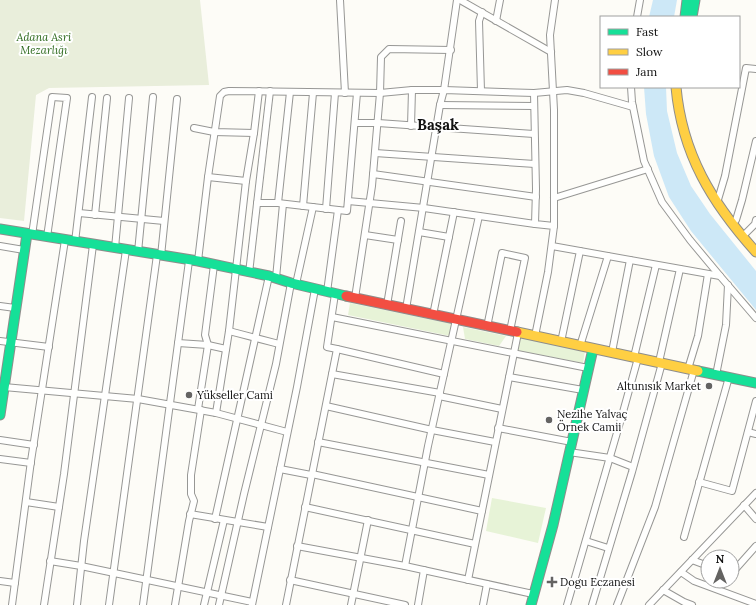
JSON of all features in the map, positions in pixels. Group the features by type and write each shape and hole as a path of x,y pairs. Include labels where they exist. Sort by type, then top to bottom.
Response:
{"main road":[{"path":"685,16 688,0"},
{"path":"692,16 695,0"},
{"path":"676,88 676,100 683,132 692,157 718,199 756,245"},
{"path":"682,88 683,104 691,138 718,199 727,218 756,252"},
{"path":"0,229 194,261 273,277 331,293 756,383"},
{"path":"0,415 24,250 29,234"},
{"path":"530,605 553,525 593,349"}],"street":[{"path":"340,0 345,93"},
{"path":"406,309 459,0 551,52"},
{"path":"496,21 500,0"},
{"path":"535,336 548,272 554,226 553,91 550,35 555,0"},
{"path":"637,16 640,0"},
{"path":"481,91 479,21 482,12"},
{"path":"355,298 370,203 378,123 381,58 389,49 451,50"},
{"path":"718,199 725,176 746,68 756,69"},
{"path":"632,88 633,107 644,160 662,202 690,240 756,318"},
{"path":"411,126 412,90"},
{"path":"143,605 178,343 194,261 220,96 229,91 380,93 412,90 444,90 534,93 567,90 576,91 633,107"},
{"path":"216,413 229,331 246,181 259,91"},
{"path":"249,273 270,91"},
{"path":"215,519 236,418 256,337 273,277 281,204 290,92"},
{"path":"303,206 313,93"},
{"path":"326,209 335,93"},
{"path":"257,203 346,211 356,123 357,93"},
{"path":"534,93 536,196 535,224"},
{"path":"29,234 52,97 67,98 47,237"},
{"path":"75,242 92,97"},
{"path":"138,252 153,97"},
{"path":"95,214 107,98"},
{"path":"114,248 129,98"},
{"path":"109,605 164,221 177,99"},
{"path":"440,105 534,106"},
{"path":"356,123 378,123 534,134"},
{"path":"194,128 214,132 254,133"},
{"path":"736,220 756,141"},
{"path":"375,152 535,164"},
{"path":"554,198 648,169"},
{"path":"373,174 536,196"},
{"path":"208,178 246,181"},
{"path":"348,201 424,208 554,226"},
{"path":"219,605 312,207"},
{"path":"338,210 331,293 332,317 327,347 444,374"},
{"path":"433,315 454,212"},
{"path":"79,213 164,221"},
{"path":"405,566 425,463 479,216"},
{"path":"746,233 755,224 756,220"},
{"path":"387,305 401,222"},
{"path":"419,232 449,237"},
{"path":"365,235 398,240"},
{"path":"12,605 31,463 65,240"},
{"path":"44,605 59,507 93,245"},
{"path":"0,246 24,250"},
{"path":"552,246 720,276"},
{"path":"77,605 81,566 126,250"},
{"path":"561,342 580,251"},
{"path":"468,580 514,353 514,332 525,258 502,253 487,327"},
{"path":"580,346 608,256"},
{"path":"612,352 630,260"},
{"path":"175,605 190,514 194,501 191,494 191,475 208,345 204,335 214,265"},
{"path":"568,605 610,458 636,358 656,265"},
{"path":"592,605 633,467 660,363 680,269"},
{"path":"617,605 655,507 691,369 708,274"},
{"path":"716,375 726,325 728,284"},
{"path":"50,561 81,566 222,596 252,604 315,289"},
{"path":"0,306 15,308"},
{"path":"332,317 588,368"},
{"path":"229,331 279,344"},
{"path":"0,341 49,347"},
{"path":"178,343 208,345 226,350"},
{"path":"286,605 337,349"},
{"path":"332,374 440,394 502,409"},
{"path":"509,376 583,390"},
{"path":"684,537 729,377"},
{"path":"4,387 42,392 74,393 138,399 216,413 287,432"},
{"path":"699,482 732,490 756,400"},
{"path":"326,406 432,430 495,442"},
{"path":"498,428 572,442"},
{"path":"748,432 756,434"},
{"path":"0,440 34,445"},
{"path":"318,442 489,475"},
{"path":"569,452 610,458 633,467"},
{"path":"0,460 31,463"},
{"path":"280,469 312,474 482,511"},
{"path":"649,605 756,493"},
{"path":"26,502 59,507"},
{"path":"744,505 756,519"},
{"path":"305,507 475,544"},
{"path":"190,514 268,527"},
{"path":"204,605 224,520"},
{"path":"351,605 368,520"},
{"path":"586,541 608,548"},
{"path":"297,546 405,566 534,594"},
{"path":"740,564 756,546"},
{"path":"692,560 700,563"},
{"path":"418,605 424,570"},
{"path":"681,572 694,581 755,602"},
{"path":"290,580 405,605"},
{"path":"0,582 15,584"},
{"path":"483,605 487,584"},
{"path":"663,590 692,605"}],"green space":[{"name":"Adana Asri Mezarlığı","path":"0,0 200,0 209,85 49,88 36,95 24,221 0,218"},
{"path":"350,303 452,324 450,336 348,315"},
{"path":"463,327 506,336 499,346 465,339"},
{"path":"519,337 585,351 583,363 516,350"},
{"path":"492,498 546,508 538,543 486,531"}],"water":[{"path":"653,0 677,0 674,16 649,16"},
{"path":"644,88 666,88 667,111 677,153 691,186 710,214 756,271 756,310 691,231 669,197 654,156 646,114"}],"traffic: fast":[{"path":"685,16 687,0"},
{"path":"692,16 695,0"},
{"path":"0,229 198,261 269,276 291,283 346,296"},
{"path":"0,415 27,234"},
{"path":"531,605 553,525 593,349"},
{"path":"698,371 756,383"}],"traffic: slow":[{"path":"676,88 679,111 692,156 713,196 740,234 756,252"},
{"path":"517,332 698,371"}],"traffic: jam":[{"path":"346,296 517,332"}],"place":[{"name":"Altunısık Market","path":"709,386"},
{"name":"Yükseller Cami","path":"189,395"},
{"name":"Nezihe Yalvaç Örnek Camii","path":"549,420"},
{"name":"Dogu Eczanesi","path":"552,582"}],"district":[{"name":"Başak","path":"438,124"}]}
